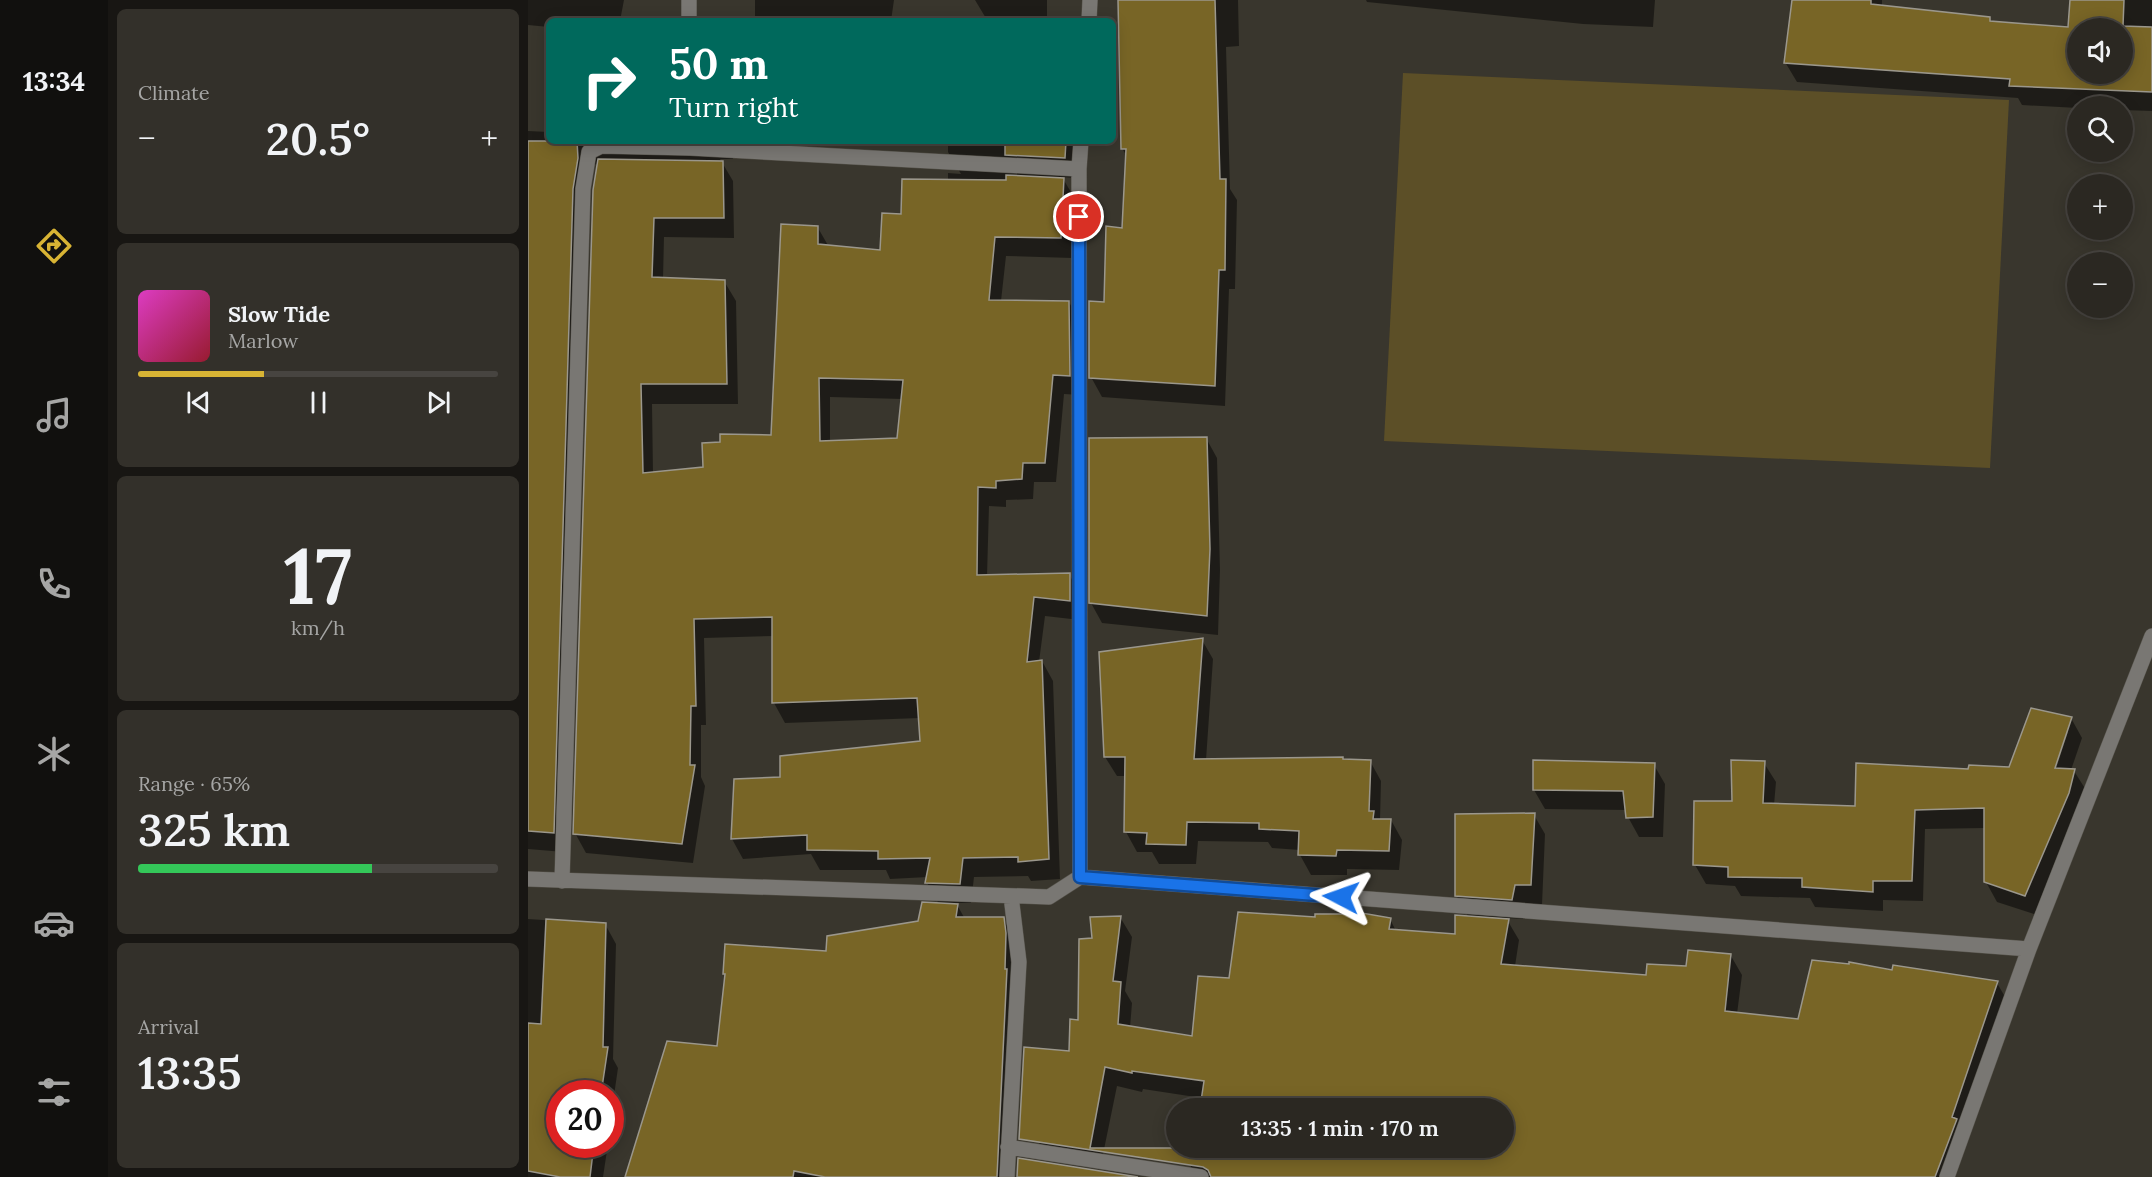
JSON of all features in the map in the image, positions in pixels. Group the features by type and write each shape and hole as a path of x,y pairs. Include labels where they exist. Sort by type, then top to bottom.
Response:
{"street":[{"path":"689,0 689,18"},
{"path":"1089,18 1090,0"},
{"path":"562,881 583,189 589,152 600,146 690,144 1078,169"},
{"path":"1080,144 1080,877"},
{"path":"1947,1177 2029,949 2152,636"},
{"path":"528,879 1049,897 1080,877 2029,949"},
{"path":"1006,1177 1019,962 1011,896"},
{"path":"1008,1147 1201,1177"}],"shaded area":[{"path":"1403,73 2009,100 1990,468 1384,441"}],"building":[{"path":"1118,0 1215,0 1220,179 1226,179 1225,270 1219,270 1215,386 1089,378 1089,301 1104,302 1106,226 1122,228 1126,149 1121,149"},
{"path":"1792,0 1871,0 1871,4 1990,17 1990,21 2067,27 2067,84 2133,84 2133,26 2152,27 2152,92 2009,86 2010,79 1784,63"},
{"path":"2070,0 2124,0 2123,18 2069,18"},
{"path":"528,141 546,141 546,144 577,144 578,158 573,189 554,833 528,831"},
{"path":"1005,144 1066,144 1065,158 1005,155"},
{"path":"598,159 723,161 724,218 654,218 652,277 725,280 727,384 641,384 643,473 703,467 702,443 720,442 720,434 771,435 781,224 818,226 818,244 880,250 882,213 901,214 902,179 1006,180 1006,175 1064,178 1061,238 995,237 989,300 1069,301 1070,376 1053,375 1045,463 1023,463 1022,479 996,481 996,488 978,487 977,575 1070,573 1070,601 1034,597 1027,662 1042,660 1049,859 1018,862 1018,857 963,858 960,884 925,883 930,858 878,859 878,851 807,850 807,835 731,839 734,779 780,777 780,756 920,741 917,698 772,703 772,617 694,619 696,706 691,706 690,765 695,765 682,844 573,834 593,190","holes":["819,378 903,380 897,438 820,441"]},
{"path":"1207,437 1210,549 1207,616 1089,603 1089,438"},
{"path":"1203,638 1194,759 1343,757 1343,759 1371,760 1369,811 1374,811 1373,819 1391,819 1389,851 1337,850 1336,856 1298,855 1299,831 1259,829 1259,823 1187,822 1186,845 1146,844 1147,833 1124,832 1125,757 1104,757 1099,652"},
{"path":"2031,708 2072,717 2055,768 2075,769 2069,793 2025,896 1984,882 1984,808 1915,810 1912,881 1873,881 1873,892 1802,887 1802,878 1728,877 1728,867 1693,865 1694,801 1732,801 1731,760 1765,761 1763,803 1855,806 1856,763 1968,769 1969,765 2009,767"},
{"path":"1533,760 1655,763 1653,817 1626,818 1623,791 1533,790"},
{"path":"1535,813 1531,885 1515,885 1512,900 1455,896 1455,814"},
{"path":"922,902 958,904 956,917 1004,917 1005,969 1007,969 997,1177 825,1177 794,1171 793,1177 625,1177 667,1041 717,1046 725,974 723,974 725,944 826,951 827,936 918,921"},
{"path":"1350,911 1391,918 1389,929 1455,934 1455,915 1509,919 1501,964 1646,975 1647,964 1686,966 1688,950 1731,954 1725,1011 1798,1019 1812,960 1849,964 1849,962 1892,970 1893,965 1998,981 1952,1117 1957,1119 1935,1177 1211,1177 1208,1170 1203,1167 1019,1139 1024,1047 1069,1051 1070,1019 1078,1020 1079,939 1092,938 1090,917 1121,916 1113,981 1121,982 1118,1024 1192,1036 1198,976 1229,978 1238,912 1315,917 1315,914 1350,914"},
{"path":"546,919 606,923 603,1047 608,1047 603,1080 546,1080 546,1158 592,1158 590,1177 560,1177 528,1171 528,1023 541,1024"},
{"path":"1018,1158 1138,1177 1017,1177"}],"route":[{"path":"1079,217 1080,877 1341,897"}]}
